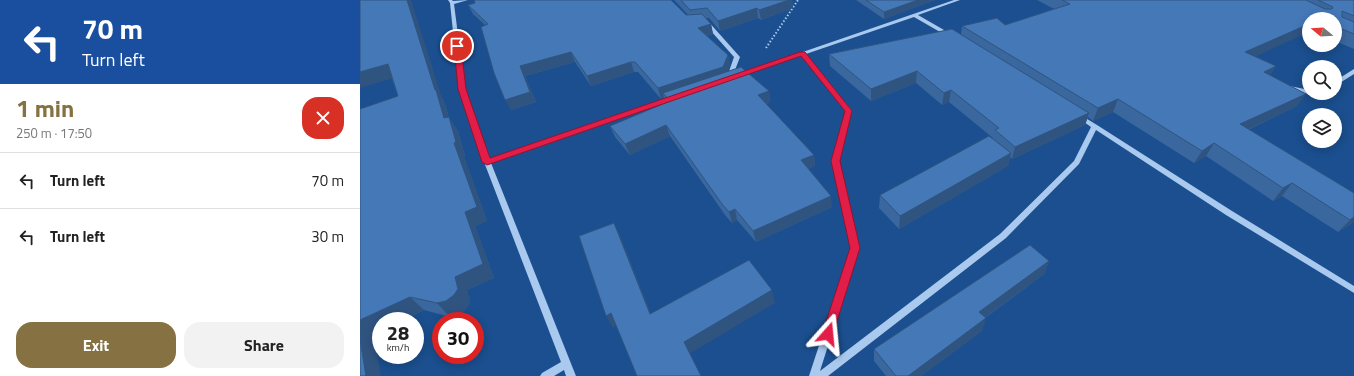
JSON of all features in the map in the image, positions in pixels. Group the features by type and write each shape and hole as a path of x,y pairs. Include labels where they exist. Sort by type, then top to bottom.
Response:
{"street":[{"path":"466,0 451,2 462,89 487,162 571,376"},
{"path":"722,81 958,0"},
{"path":"914,15 955,38"},
{"path":"699,22 706,20 736,57 729,78"},
{"path":"803,53 848,111 835,161 855,248 814,376"},
{"path":"1342,79 1354,71"},
{"path":"1282,86 1302,91"},
{"path":"487,162 678,96"},
{"path":"1075,113 1229,213 1354,290"},
{"path":"822,376 1003,236 1077,162 1095,126"},
{"path":"545,376 566,364"}],"path":[{"path":"752,71 798,0"}],"building":[{"path":"360,0 407,0 444,118 449,117 456,142 454,143 477,207 465,212 483,264 455,277 458,289 454,295 446,301 437,303 410,297 377,312 372,312 372,314 360,320 360,109 398,96 388,64 360,72"},
{"path":"474,0 671,0 686,15 702,14 711,24 698,28 728,55 723,67 658,88 635,62 587,76 571,52 520,66 530,92 505,100 494,73 481,27 488,24 468,5 475,3"},
{"path":"681,0 789,0 759,10 757,8 718,21 707,8 690,10"},
{"path":"866,0 918,0 884,12"},
{"path":"1062,0 1306,0 1325,9 1332,9 1333,7 1318,0 1354,0 1354,16 1342,11 1302,12 1302,27 1245,52 1276,66 1264,72 1302,92 1302,96 1240,124 1354,193 1354,217 1350,220 1292,183 1283,188 1214,143 1202,151 1118,99 1098,108 962,26 997,18 1005,25 1070,4"},
{"path":"1342,17 1354,22 1354,34 1342,29"},
{"path":"952,29 1089,113 1015,147 995,130 999,128 951,90 944,93 917,71 871,89 829,54"},
{"path":"741,67 769,91 758,95 814,155 801,160 831,196 753,231 735,209 729,212 722,204 666,125 625,144 610,126 670,101 663,93"},
{"path":"989,136 1011,153 900,216 880,195"},
{"path":"614,223 650,314 749,260 772,290 684,342 701,376 637,376 611,313 606,316 579,236"},
{"path":"1030,245 1049,261 979,312 986,318 908,376 896,376 874,349"},
{"path":"360,339 366,376 360,376"}],"route":[{"path":"457,46 462,89 487,162 803,53 848,111 835,161 855,248 828,334"}]}
